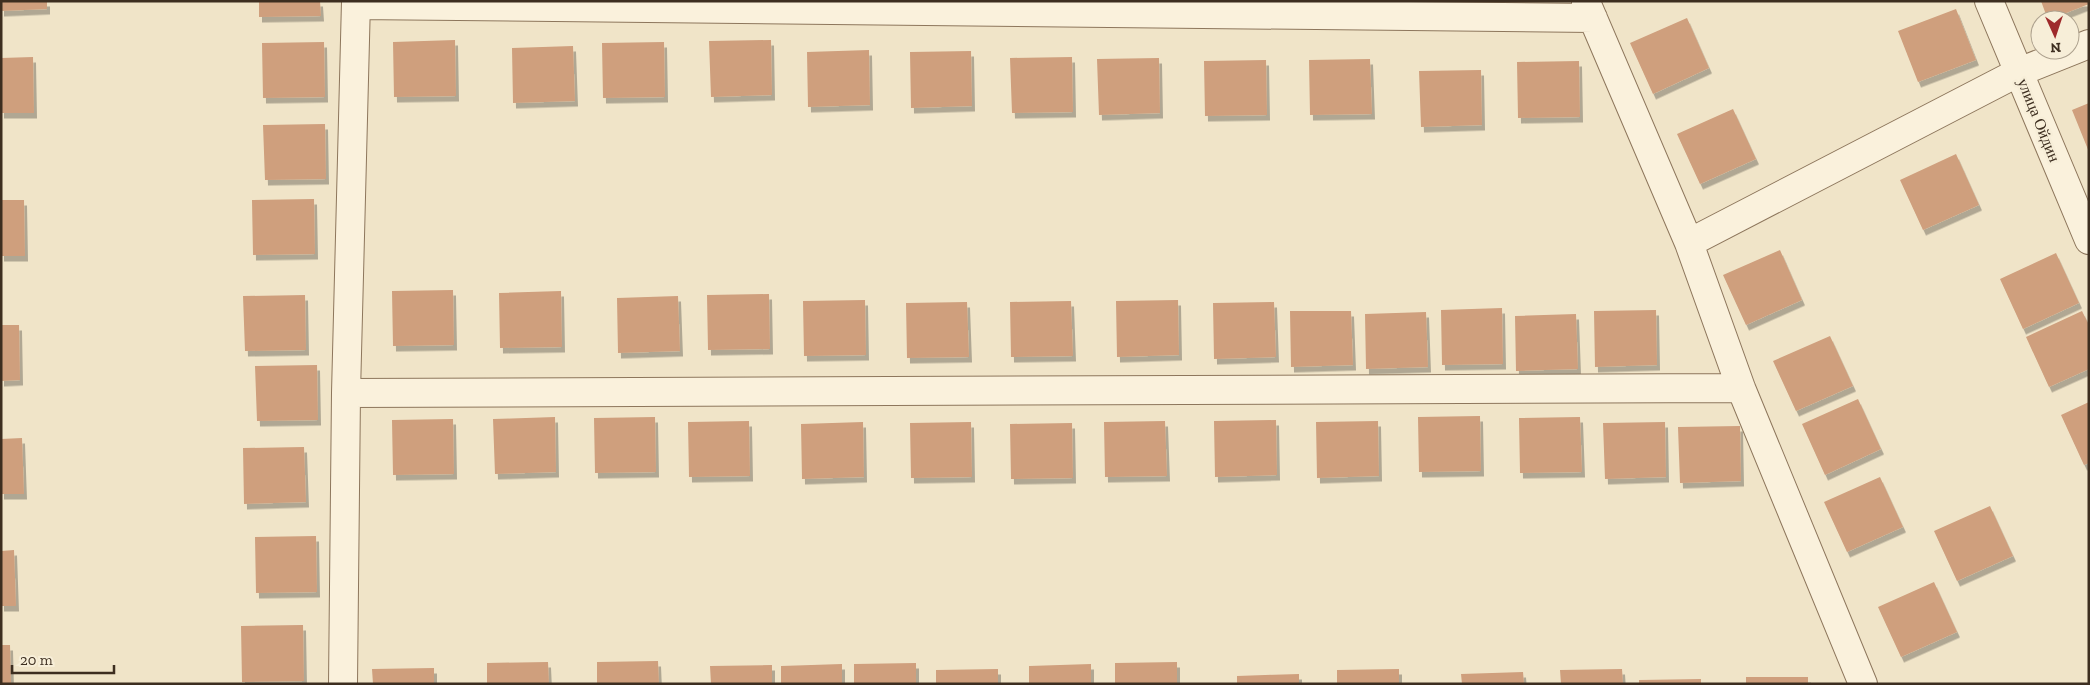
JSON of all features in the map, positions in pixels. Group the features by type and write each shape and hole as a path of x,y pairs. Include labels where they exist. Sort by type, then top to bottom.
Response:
{"street":[{"name":"улица Ойдин","path":"1990,1 2089,240"},
{"path":"343,684 346,393 356,3 1590,10 1689,243 1741,388 1863,684"},
{"path":"1689,243 2020,72 2089,44"},
{"path":"346,393 1741,388"}],"building":[{"path":"1,1 47,1 47,9 1,11"},
{"path":"259,1 320,1 321,16 259,17"},
{"path":"2041,1 2089,1 2089,4 2074,10 2044,10"},
{"path":"1956,9 1976,60 1918,82 1898,31"},
{"path":"1687,18 1709,68 1653,94 1630,43"},
{"path":"455,40 456,96 394,97 393,42"},
{"path":"771,40 772,95 711,97 709,41"},
{"path":"324,42 325,97 263,98 262,43"},
{"path":"664,42 665,97 603,98 602,43"},
{"path":"573,46 575,101 513,103 512,48"},
{"path":"869,50 870,105 808,107 807,52"},
{"path":"971,51 972,106 911,108 910,52"},
{"path":"33,57 34,113 1,113 1,58"},
{"path":"1072,57 1073,112 1012,113 1010,58"},
{"path":"1159,58 1160,113 1099,115 1097,59"},
{"path":"1370,59 1372,114 1310,115 1309,60"},
{"path":"1266,60 1267,115 1205,116 1204,61"},
{"path":"1579,61 1580,117 1518,118 1517,62"},
{"path":"1481,70 1482,125 1421,127 1419,71"},
{"path":"2089,103 2089,152 2072,110"},
{"path":"1733,109 1756,159 1700,184 1677,134"},
{"path":"325,124 326,179 265,180 263,125"},
{"path":"1956,154 1979,205 1923,230 1900,180"},
{"path":"314,199 315,254 253,255 252,200"},
{"path":"1,200 24,200 25,256 1,256"},
{"path":"1780,250 1802,300 1746,325 1723,275"},
{"path":"2056,253 2079,303 2023,329 2000,279"},
{"path":"453,290 454,345 393,346 392,291"},
{"path":"561,291 562,347 500,348 499,293"},
{"path":"769,294 770,349 708,350 707,295"},
{"path":"305,295 306,350 245,351 243,296"},
{"path":"678,296 680,351 618,353 617,298"},
{"path":"865,300 866,355 804,356 803,301"},
{"path":"1178,300 1179,355 1117,357 1116,301"},
{"path":"1071,301 1073,356 1011,357 1010,302"},
{"path":"967,302 969,357 907,358 906,303"},
{"path":"1274,302 1276,357 1214,359 1213,303"},
{"path":"1502,308 1503,364 1442,365 1441,310"},
{"path":"1656,310 1657,365 1595,367 1594,311"},
{"path":"1290,311 1351,311 1353,365 1291,367"},
{"path":"2082,311 2089,325 2089,369 2049,387 2026,337"},
{"path":"1426,312 1428,367 1366,369 1365,314"},
{"path":"1576,314 1578,369 1516,371 1515,316"},
{"path":"1,325 19,325 20,380 1,381"},
{"path":"1830,336 1853,386 1796,411 1773,361"},
{"path":"317,365 318,420 257,421 255,366"},
{"path":"1858,399 1881,449 1825,475 1802,424"},
{"path":"2089,402 2089,463 2084,465 2061,415"},
{"path":"1480,416 1481,471 1419,472 1418,417"},
{"path":"555,417 556,472 495,474 493,419"},
{"path":"655,417 656,472 595,473 594,418"},
{"path":"1580,417 1582,472 1520,473 1519,418"},
{"path":"453,419 454,474 393,475 392,420"},
{"path":"1276,420 1277,475 1215,477 1214,421"},
{"path":"749,421 750,476 689,477 688,422"},
{"path":"1165,421 1167,476 1105,477 1104,422"},
{"path":"1378,421 1379,476 1317,478 1316,422"},
{"path":"863,422 864,477 802,479 801,424"},
{"path":"971,422 972,477 911,478 910,423"},
{"path":"1665,422 1666,477 1605,479 1603,423"},
{"path":"1072,423 1073,478 1011,479 1010,424"},
{"path":"1740,426 1741,481 1680,483 1678,427"},
{"path":"22,438 24,494 1,494 1,439"},
{"path":"304,447 306,502 244,504 243,448"},
{"path":"1880,477 1903,527 1847,552 1824,502"},
{"path":"1990,506 2013,556 1957,581 1934,531"},
{"path":"316,536 317,592 256,593 255,537"},
{"path":"14,550 16,606 1,606 1,551"},
{"path":"1934,582 1957,632 1901,657 1878,607"},
{"path":"303,625 304,681 242,682 241,626"},
{"path":"1,645 10,645 11,684 1,684"},
{"path":"658,661 659,684 597,684 597,662"},
{"path":"548,662 549,684 487,684 487,663"},
{"path":"1177,662 1177,684 1115,684 1115,663"},
{"path":"916,663 916,684 854,684 854,664"},
{"path":"842,664 842,684 781,684 781,666"},
{"path":"1091,664 1091,684 1029,684 1029,666"},
{"path":"772,665 772,684 711,684 710,666"},
{"path":"434,668 434,684 373,684 372,669"},
{"path":"998,669 998,684 936,684 936,670"},
{"path":"1399,669 1399,684 1337,684 1337,670"},
{"path":"1622,669 1623,684 1561,684 1560,670"},
{"path":"1523,672 1524,684 1462,684 1461,674"},
{"path":"1299,674 1299,684 1237,684 1237,676"},
{"path":"1746,677 1808,677 1808,684 1746,684"},
{"path":"1701,679 1701,684 1639,684 1639,680"}]}
